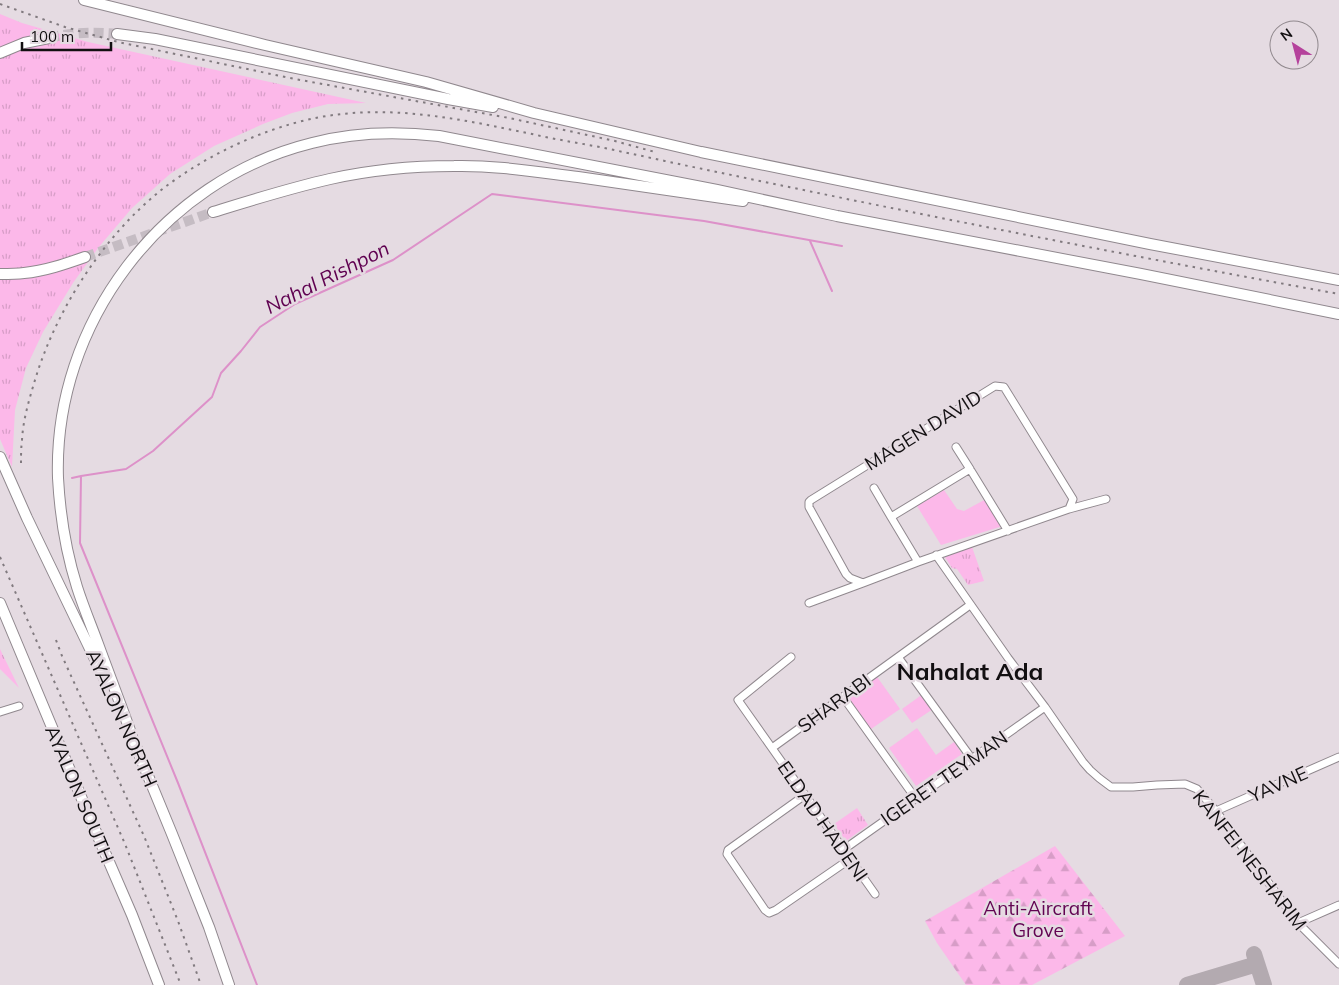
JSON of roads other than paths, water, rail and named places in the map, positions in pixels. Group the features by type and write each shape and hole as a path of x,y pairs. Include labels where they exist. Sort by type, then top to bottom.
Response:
{"highway":[{"path":"84,0 265,45 426,82 534,113 701,152 1150,244 1339,280"},
{"path":"117,34 163,41 448,99 534,113"},
{"path":"0,53 24,43 49,38"},
{"path":"132,736 77,587 66,548 58,478 58,446 64,401 79,351 91,324 125,268 143,246 196,198 242,169 303,145 348,136 377,134 405,133 439,136 1339,314"},
{"path":"213,212 330,179 383,170 455,166 549,173 838,216"},
{"path":"0,274 40,270 85,257"},
{"name":"AYALON NORTH","path":"0,458 132,736 182,859 229,985"},
{"name":"AYALON SOUTH","path":"0,603 86,811 132,915 158,985"},
{"path":"0,619 56,735"}],"street":[{"name":"MAGEN DAVID","path":"863,583 850,578 846,574 809,506 809,502 995,386 1004,387 1073,499 1069,509"},
{"path":"956,447 1008,531"},
{"path":"891,517 970,469"},
{"path":"874,488 918,562"},
{"path":"809,603 936,555 1069,509 1106,499"},
{"name":"KANFEI NESHARIM","path":"936,555 1083,762 1098,778 1110,786 1133,787 1157,784 1185,784 1197,789 1298,923 1339,964"},
{"name":"SHARABI","path":"772,748 970,605"},
{"name":"ELDAD HADENI","path":"791,657 738,700 875,894"},
{"path":"898,657 972,759"},
{"path":"843,697 916,798"},
{"path":"0,712 19,706"},
{"name":"IGERET TEYMAN","path":"843,850 1045,707"},
{"name":"YAVNE","path":"1216,812 1339,757"},
{"path":"805,795 728,850 727,854 764,910 769,914 776,910 850,859"},
{"path":"1298,923 1339,906"}],"waterway":[{"name":"Nahal Rishpon","path":"72,478 126,469 153,451 212,397 221,373 260,327 295,304 393,260 492,194 704,221 842,246"},
{"path":"810,241 832,291"},
{"path":"81,476 80,543 178,783 257,985"}],"tunnel":[{"path":"49,38 83,33 117,34"},
{"path":"85,257 213,212"}],"railway":[{"path":"0,4 65,27 118,42 295,79 509,118 615,141 655,152"},
{"path":"21,463 25,418 35,380 55,327 84,276 119,230 160,191 200,163 246,140 294,123 318,117 366,112 390,112 438,116 485,124 1018,233 1339,294"},
{"path":"0,557 125,844 181,985"},
{"path":"56,640 144,836 201,985"}],"district":[{"name":"Nahalat Ada","path":"970,671"}],"park label":[{"name":"Anti-Aircraft Grove","path":"1038,919"}]}
